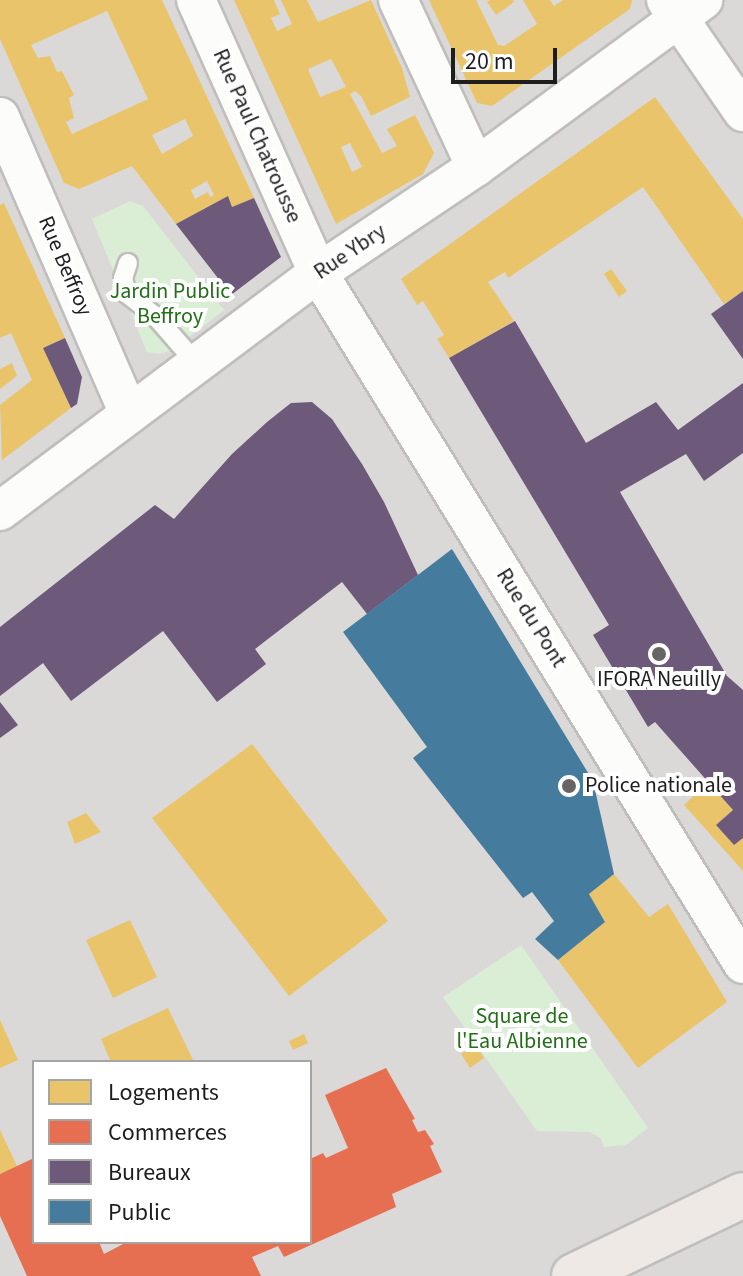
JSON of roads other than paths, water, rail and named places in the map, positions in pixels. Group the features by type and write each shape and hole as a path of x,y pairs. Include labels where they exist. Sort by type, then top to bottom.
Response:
{"main road":[{"path":"593,1267 743,1166"},
{"path":"593,1267 743,1195"}],"street":[{"name":"Rue Paul Chatrousse","path":"196,0 318,273"},
{"path":"398,0 476,167"},
{"name":"Rue Ybry","path":"0,511 318,273 476,167 682,7"},
{"path":"682,7 743,112"},
{"name":"Rue Beffroy","path":"0,117 129,414"},
{"name":"Rue du Pont","path":"318,273 743,964"}],"lane":[{"path":"128,263 123,278 127,294 156,317 197,364"}],"place":[{"name":"IFORA Neuilly","path":"659,654"},
{"name":"Police nationale","path":"569,786"}],"park label":[{"name":"Jardin Public Beffroy","path":"170,304"},
{"name":"Square de l'Eau Albienne","path":"522,1028"}]}
